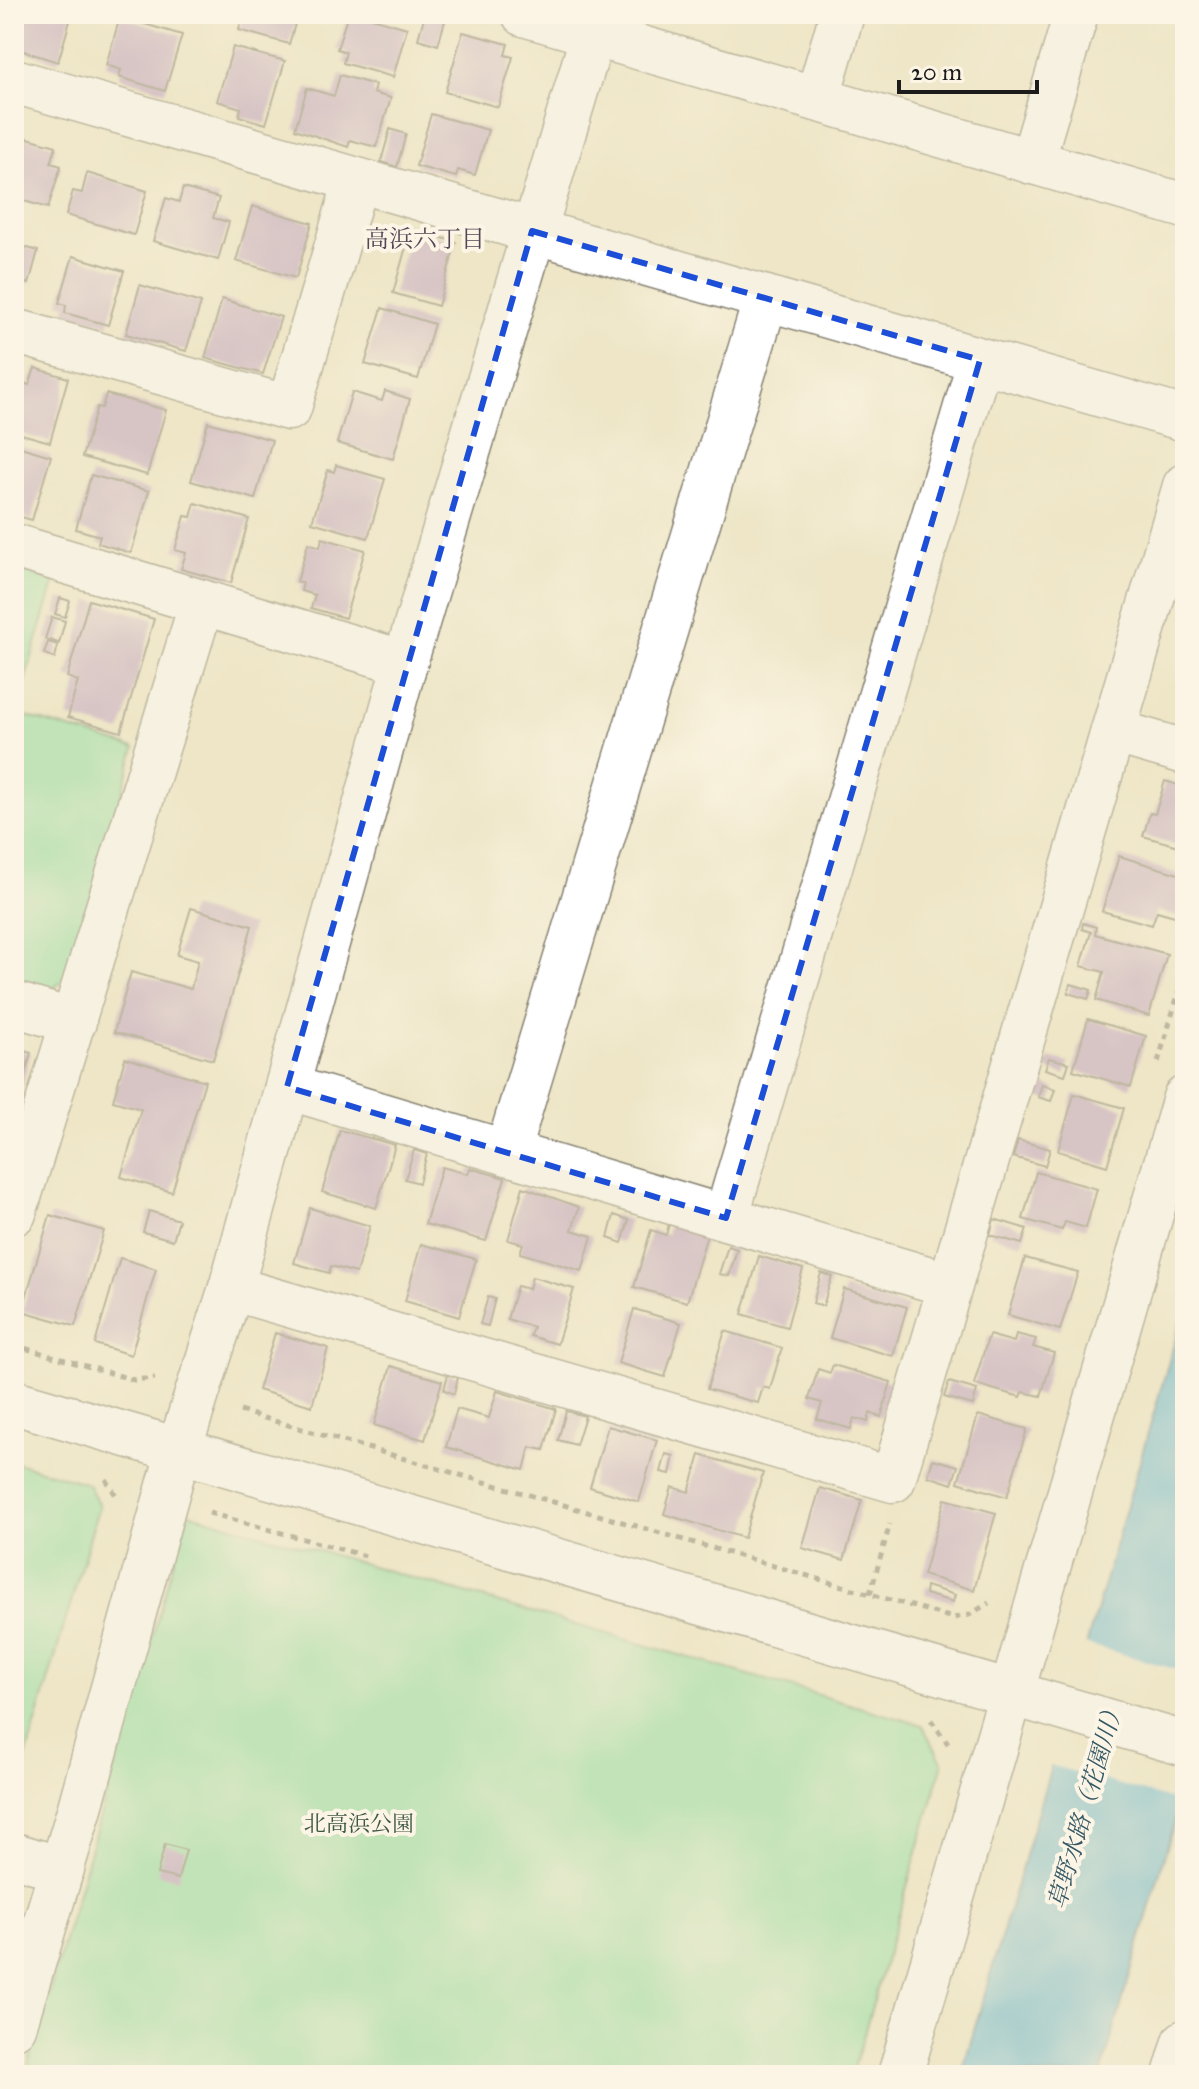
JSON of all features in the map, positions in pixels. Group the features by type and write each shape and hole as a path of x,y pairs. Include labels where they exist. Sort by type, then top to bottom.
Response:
{"street":[{"path":"524,14 596,24 817,99 1185,206"},
{"path":"817,99 842,14"},
{"path":"1032,162 1076,14"},
{"path":"14,2027 62,1869 179,1450 231,1288 405,663 596,24"},
{"path":"14,81 1185,419"},
{"path":"14,331 289,408 356,181"},
{"path":"507,1153 766,298"},
{"path":"726,1218 980,360"},
{"path":"231,1288 893,1480 1185,486"},
{"path":"14,546 405,663"},
{"path":"14,1213 202,602"},
{"path":"1113,731 1185,752"},
{"path":"14,1004 74,1022"},
{"path":"287,1087 950,1285"},
{"path":"900,2075 1185,1098"},
{"path":"14,1402 1185,1744"},
{"path":"14,1855 62,1869"},
{"path":"1175,2075 1185,2042"}],"path":[{"path":"14,1345 134,1380 155,1379 160,1370"},
{"path":"97,1473 111,1482 118,1499 118,1511"},
{"path":"870,1594 895,1504 893,1480"},
{"path":"206,1512 375,1559"},
{"path":"922,1714 939,1728 952,1753"}],"highlighted area":[{"path":"532,231 980,360 726,1218 287,1087"}],"green space":[{"path":"14,569 55,581 15,713 135,748 70,976 51,990 14,979"},
{"path":"14,1462 88,1484 99,1505 14,1799"},
{"name":"北高浜公園","path":"188,1513 922,1725 943,1763 852,2075 25,2075"}],"water":[{"name":"草野水路（花園川）","path":"1185,1306 1185,1785 1101,2075 961,2075"}],"pier":[{"path":"1082,1643 1185,1672 1184,1803 1047,1764"}],"building":[{"path":"14,14 72,14 58,62 14,48"},
{"path":"243,14 298,14 289,44 239,30"},
{"path":"348,14 373,14 372,18 407,28 393,77 343,63 346,52 337,49"},
{"path":"425,14 447,14 438,45 418,39"},
{"path":"120,17 182,35 165,91 119,77 121,70 106,65"},
{"path":"463,32 508,44 505,55 513,57 498,107 445,92"},
{"path":"233,47 285,61 266,124 239,116 241,108 217,101"},
{"path":"340,75 375,85 373,93 391,98 376,147 350,140 348,147 295,129 307,88 334,96"},
{"path":"431,114 488,130 475,175 458,170 456,177 416,166"},
{"path":"390,129 406,134 397,167 381,162"},
{"path":"14,134 56,146 51,163 61,166 48,208 14,198"},
{"path":"87,173 147,191 134,235 66,215 73,191 82,193"},
{"path":"183,188 219,198 213,218 229,222 218,260 153,241 166,198 179,202"},
{"path":"252,206 312,223 296,278 236,261"},
{"path":"411,229 456,242 438,306 393,293"},
{"path":"14,244 38,251 29,284 22,282 15,305"},
{"path":"73,256 124,271 108,325 65,313 66,305 59,303"},
{"path":"140,285 201,303 186,351 126,334"},
{"path":"222,299 281,317 263,374 205,358"},
{"path":"382,308 434,324 418,379 365,364"},
{"path":"35,368 68,378 50,442 14,432 14,380 29,385"},
{"path":"385,391 410,399 393,459 337,443 352,392 382,401"},
{"path":"106,394 166,410 147,475 82,457 97,407 102,408"},
{"path":"208,422 272,440 255,499 191,481"},
{"path":"14,445 51,456 32,520 14,515"},
{"path":"336,465 385,479 368,538 312,522 328,470 334,472"},
{"path":"91,475 149,491 131,553 98,543 100,536 76,529"},
{"path":"195,503 249,519 231,583 181,569 186,553 175,550 185,516 191,517"},
{"path":"322,538 365,550 345,618 311,608 315,595 301,591 303,583 297,582 308,543 320,547"},
{"path":"60,598 70,601 65,617 55,614"},
{"path":"89,600 154,619 121,732 68,717 78,681 67,677"},
{"path":"52,617 65,621 59,643 45,639"},
{"path":"48,642 58,645 55,658 44,654"},
{"path":"1165,781 1185,787 1185,848 1143,836 1150,813 1155,814"},
{"path":"1119,856 1185,876 1185,894 1178,917 1157,911 1152,925 1102,911"},
{"path":"191,908 252,926 213,1060 114,1032 131,972 191,989 198,961 177,955"},
{"path":"1083,923 1096,927 1095,934 1167,954 1149,1016 1096,1000 1104,972 1081,966 1091,932 1082,929"},
{"path":"1071,984 1091,990 1088,999 1068,993"},
{"path":"1088,1019 1146,1036 1131,1087 1073,1070"},
{"path":"14,1048 31,1053 17,1104 14,1103"},
{"path":"125,1058 205,1081 172,1192 121,1177 141,1109 113,1101"},
{"path":"1049,1058 1069,1063 1065,1075 1045,1069"},
{"path":"1042,1084 1055,1089 1051,1101 1038,1097"},
{"path":"1074,1094 1124,1108 1107,1166 1058,1151"},
{"path":"340,1130 395,1145 376,1208 322,1192"},
{"path":"1018,1140 1050,1149 1045,1166 1013,1157"},
{"path":"414,1150 427,1154 419,1183 405,1179"},
{"path":"442,1167 468,1174 470,1168 505,1178 486,1241 425,1224"},
{"path":"1036,1172 1097,1189 1086,1228 1065,1222 1062,1230 1023,1219"},
{"path":"523,1187 579,1207 572,1230 592,1236 582,1271 520,1253 523,1244 508,1240"},
{"path":"310,1208 370,1226 356,1273 331,1266 329,1273 294,1263"},
{"path":"149,1211 179,1220 173,1240 143,1232"},
{"path":"50,1215 104,1231 75,1326 22,1311"},
{"path":"614,1215 629,1220 622,1243 608,1238"},
{"path":"994,1219 1027,1229 1022,1244 990,1235"},
{"path":"669,1224 707,1235 687,1302 634,1287 651,1230 666,1235"},
{"path":"421,1244 476,1259 459,1317 405,1301"},
{"path":"728,1246 737,1249 729,1276 719,1274"},
{"path":"759,1256 803,1269 787,1327 742,1314"},
{"path":"120,1258 156,1269 131,1355 95,1344"},
{"path":"1025,1258 1078,1272 1060,1330 1008,1315"},
{"path":"821,1273 832,1276 823,1306 813,1303"},
{"path":"532,1277 574,1289 557,1344 530,1336 533,1327 507,1319 517,1286 529,1289"},
{"path":"844,1289 907,1307 893,1356 830,1338"},
{"path":"488,1297 495,1299 488,1326 480,1324"},
{"path":"634,1309 681,1323 665,1377 618,1363"},
{"path":"725,1331 782,1348 770,1389 763,1387 758,1403 707,1389"},
{"path":"275,1333 328,1348 312,1406 258,1390"},
{"path":"1016,1334 1036,1339 1033,1347 1054,1353 1041,1396 1023,1392 1021,1397 974,1384 989,1335 1014,1342"},
{"path":"833,1365 891,1382 881,1417 870,1413 868,1422 854,1418 851,1429 817,1419 822,1403 809,1399 818,1369 830,1373"},
{"path":"391,1366 442,1381 425,1440 374,1425"},
{"path":"448,1374 458,1377 454,1394 444,1390"},
{"path":"949,1382 977,1390 973,1405 944,1397"},
{"path":"497,1391 556,1409 544,1450 530,1447 524,1470 446,1447 457,1409 489,1418"},
{"path":"566,1411 585,1416 576,1445 558,1440"},
{"path":"978,1415 1027,1429 1007,1497 958,1482"},
{"path":"608,1426 657,1440 639,1502 590,1487"},
{"path":"666,1454 674,1456 670,1474 661,1472"},
{"path":"700,1455 763,1473 744,1538 664,1514 672,1487 689,1492"},
{"path":"933,1459 958,1466 952,1484 928,1476"},
{"path":"820,1488 862,1500 844,1560 802,1548"},
{"path":"945,1499 996,1513 974,1590 923,1575"},
{"path":"926,1586 955,1595 953,1602 925,1594"},
{"path":"165,1844 186,1850 178,1879 157,1874"}],"district":[{"name":"高浜六丁目","path":"425,239"}]}
